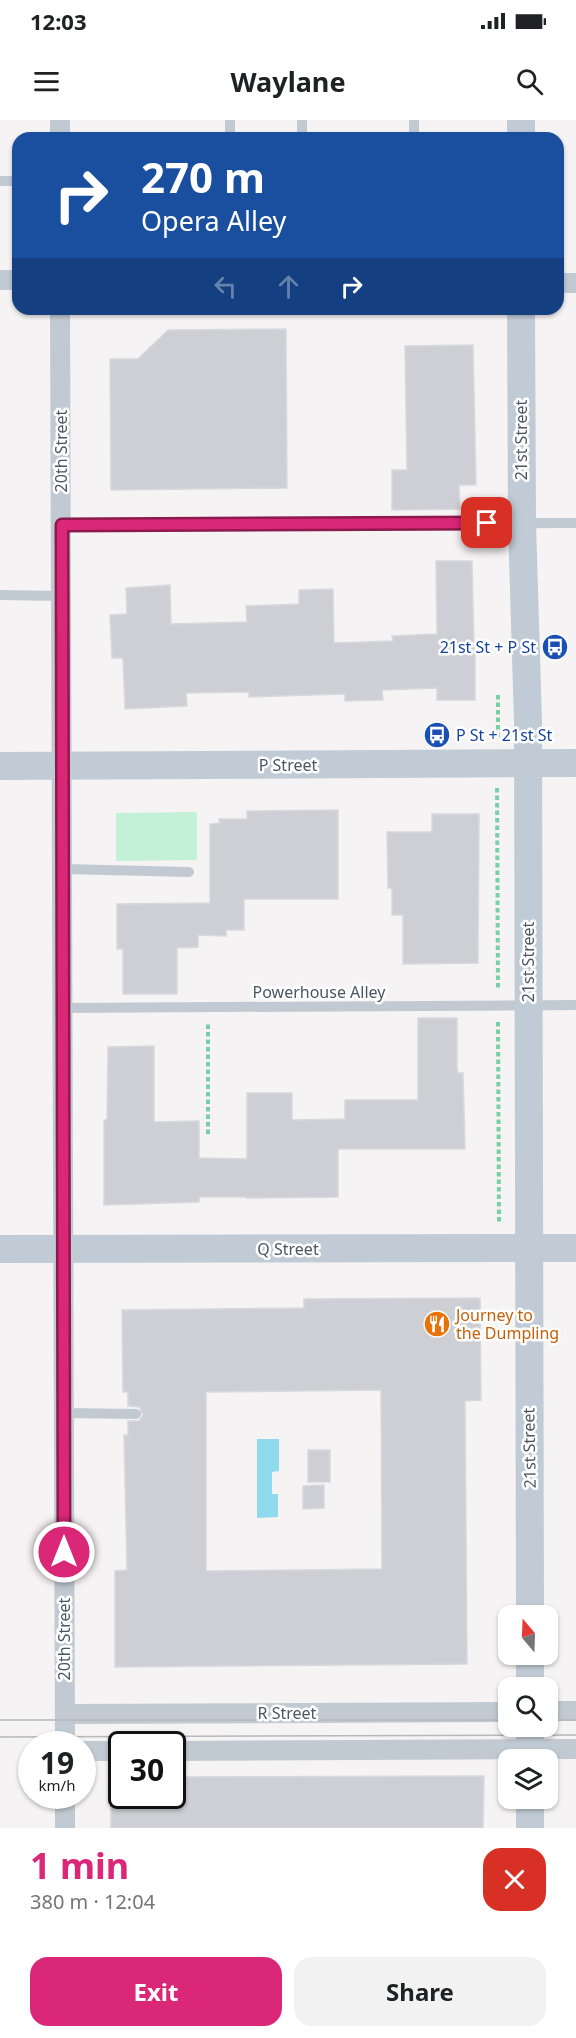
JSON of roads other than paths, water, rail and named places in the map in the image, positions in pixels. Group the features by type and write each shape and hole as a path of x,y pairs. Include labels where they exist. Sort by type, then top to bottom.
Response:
{"main road":[{"name":"21st Street","path":"521,315 522,523 528,763 530,1605"},
{"name":"P Street","path":"0,766 576,763"},
{"name":"Q Street","path":"0,1249 576,1248"},
{"path":"530,1809 530,1828"}],"street":[{"name":"20th Street","path":"60,315 65,1731"},
{"path":"558,1711 576,1711"},
{"name":"R Street","path":"65,1714 498,1712"},
{"path":"186,1751 530,1745 576,1749"},
{"path":"65,1809 65,1828"}],"lane":[{"path":"62,525 576,523"},
{"path":"0,595 62,596"},
{"path":"63,869 189,872"},
{"name":"Powerhouse Alley","path":"63,1008 576,1005"},
{"path":"64,1413 136,1414"}],"water":[{"path":"257,1439 279,1439 279,1471 272,1472 272,1494 278,1494 278,1517 257,1518"}],"tram line":[{"path":"0,1720 498,1720"},
{"path":"558,1720 576,1720"},
{"path":"0,1737 576,1735"}],"place":[{"name":"21st St + P St","path":"555,647"},
{"name":"P St + 21st St","path":"437,735"},
{"name":"Journey to the Dumpling","path":"437,1324"}]}
